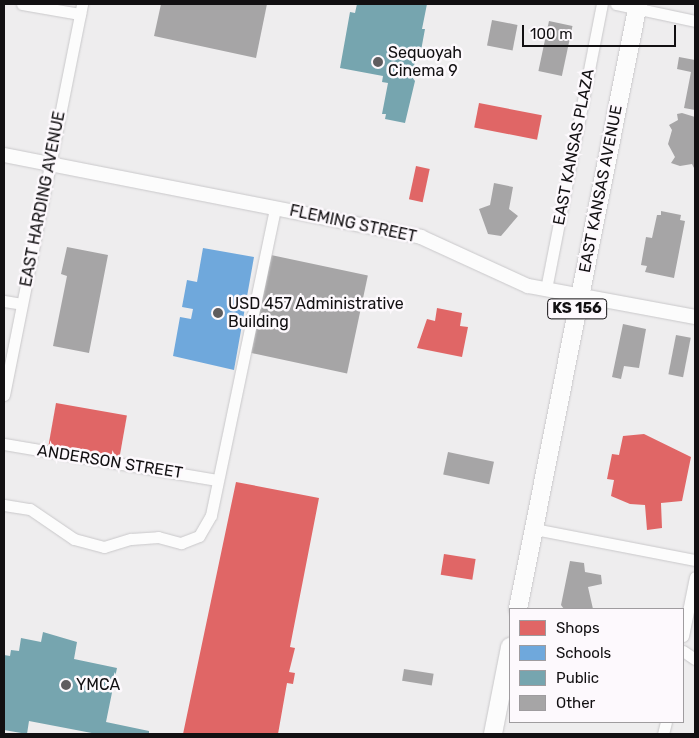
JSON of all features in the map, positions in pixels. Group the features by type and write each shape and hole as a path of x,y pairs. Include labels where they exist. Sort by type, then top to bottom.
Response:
{"main road":[{"name":"EAST KANSAS AVENUE","path":"518,608 637,6"},
{"path":"493,734 509,652"}],"street":[{"path":"22,4 81,9"},
{"name":"EAST KANSAS PLAZA","path":"546,290 602,4"},
{"path":"616,4 637,6 695,21"},
{"name":"EAST HARDING AVENUE","path":"4,394 81,9"},
{"name":"FLEMING STREET","path":"4,155 421,237 528,286 695,317"},
{"path":"4,505 30,509 74,539 104,547 158,537 181,543 199,536 211,515 275,208"},
{"path":"4,301 22,304"},
{"name":"ANDERSON STREET","path":"4,444 217,480"},
{"path":"534,529 695,560"},
{"path":"684,631 695,577"},
{"path":"684,652 695,660"}],"building: Shops":[{"path":"479,103 542,115 537,140 474,128"},
{"path":"416,166 430,169 423,202 409,199"},
{"path":"437,308 462,313 460,326 468,327 462,357 417,348 427,319 435,321"},
{"path":"56,403 127,416 119,458 49,445"},
{"path":"644,434 691,457 682,501 661,503 662,528 647,530 645,505 630,504 611,496 614,480 607,479 612,454 619,455 623,436"},
{"path":"236,482 319,498 290,647 295,648 289,672 295,673 293,684 287,683 278,734 183,734"},
{"path":"444,554 476,559 472,580 441,575"}],"building: Schools":[{"path":"203,248 254,257 234,370 173,356 180,317 191,319 193,309 182,307 187,280 197,282"}],"building: Public":[{"name":"Sequoyah Cinema 9","path":"357,4 427,4 422,29 425,29 420,56 416,55 412,77 415,81 405,123 385,119 386,114 382,114 388,83 382,82 383,76 340,68 350,12 355,13"},
{"path":"43,632 77,642 74,659 117,668 106,722 149,731 149,734 97,734 29,721 27,734 4,730 4,655 10,656 11,650 19,651 21,638 41,642"}],"building: Other":[{"path":"161,4 267,4 256,58 154,36"},
{"path":"492,20 518,25 513,50 487,46"},
{"path":"549,21 572,26 562,76 538,71"},
{"path":"679,57 695,60 695,110 684,108 691,72 677,69"},
{"path":"682,113 695,117 695,170 692,164 680,166 671,163 675,157 668,144 672,130 669,125 678,120 677,114"},
{"path":"494,183 513,187 509,209 518,216 501,236 488,234 479,209 490,205"},
{"path":"661,211 681,215 680,220 685,221 674,278 645,272 647,266 641,265 646,237 652,238 657,215 661,215"},
{"path":"67,247 108,255 89,353 53,346 67,276 61,274"},
{"path":"271,255 368,276 347,373 250,353"},
{"path":"623,324 646,329 639,368 624,366 621,379 612,377"},
{"path":"676,335 691,338 683,377 668,374"},
{"path":"448,452 494,462 489,484 443,474"},
{"path":"570,561 584,563 585,572 601,575 602,584 588,587 593,608 563,608 561,605"},
{"path":"404,669 434,674 432,686 402,681"}],"place":[{"name":"Sequoyah Cinema 9","path":"378,62"},
{"name":"USD 457 Administrative Building","path":"218,313"},
{"name":"YMCA","path":"66,685"}]}
